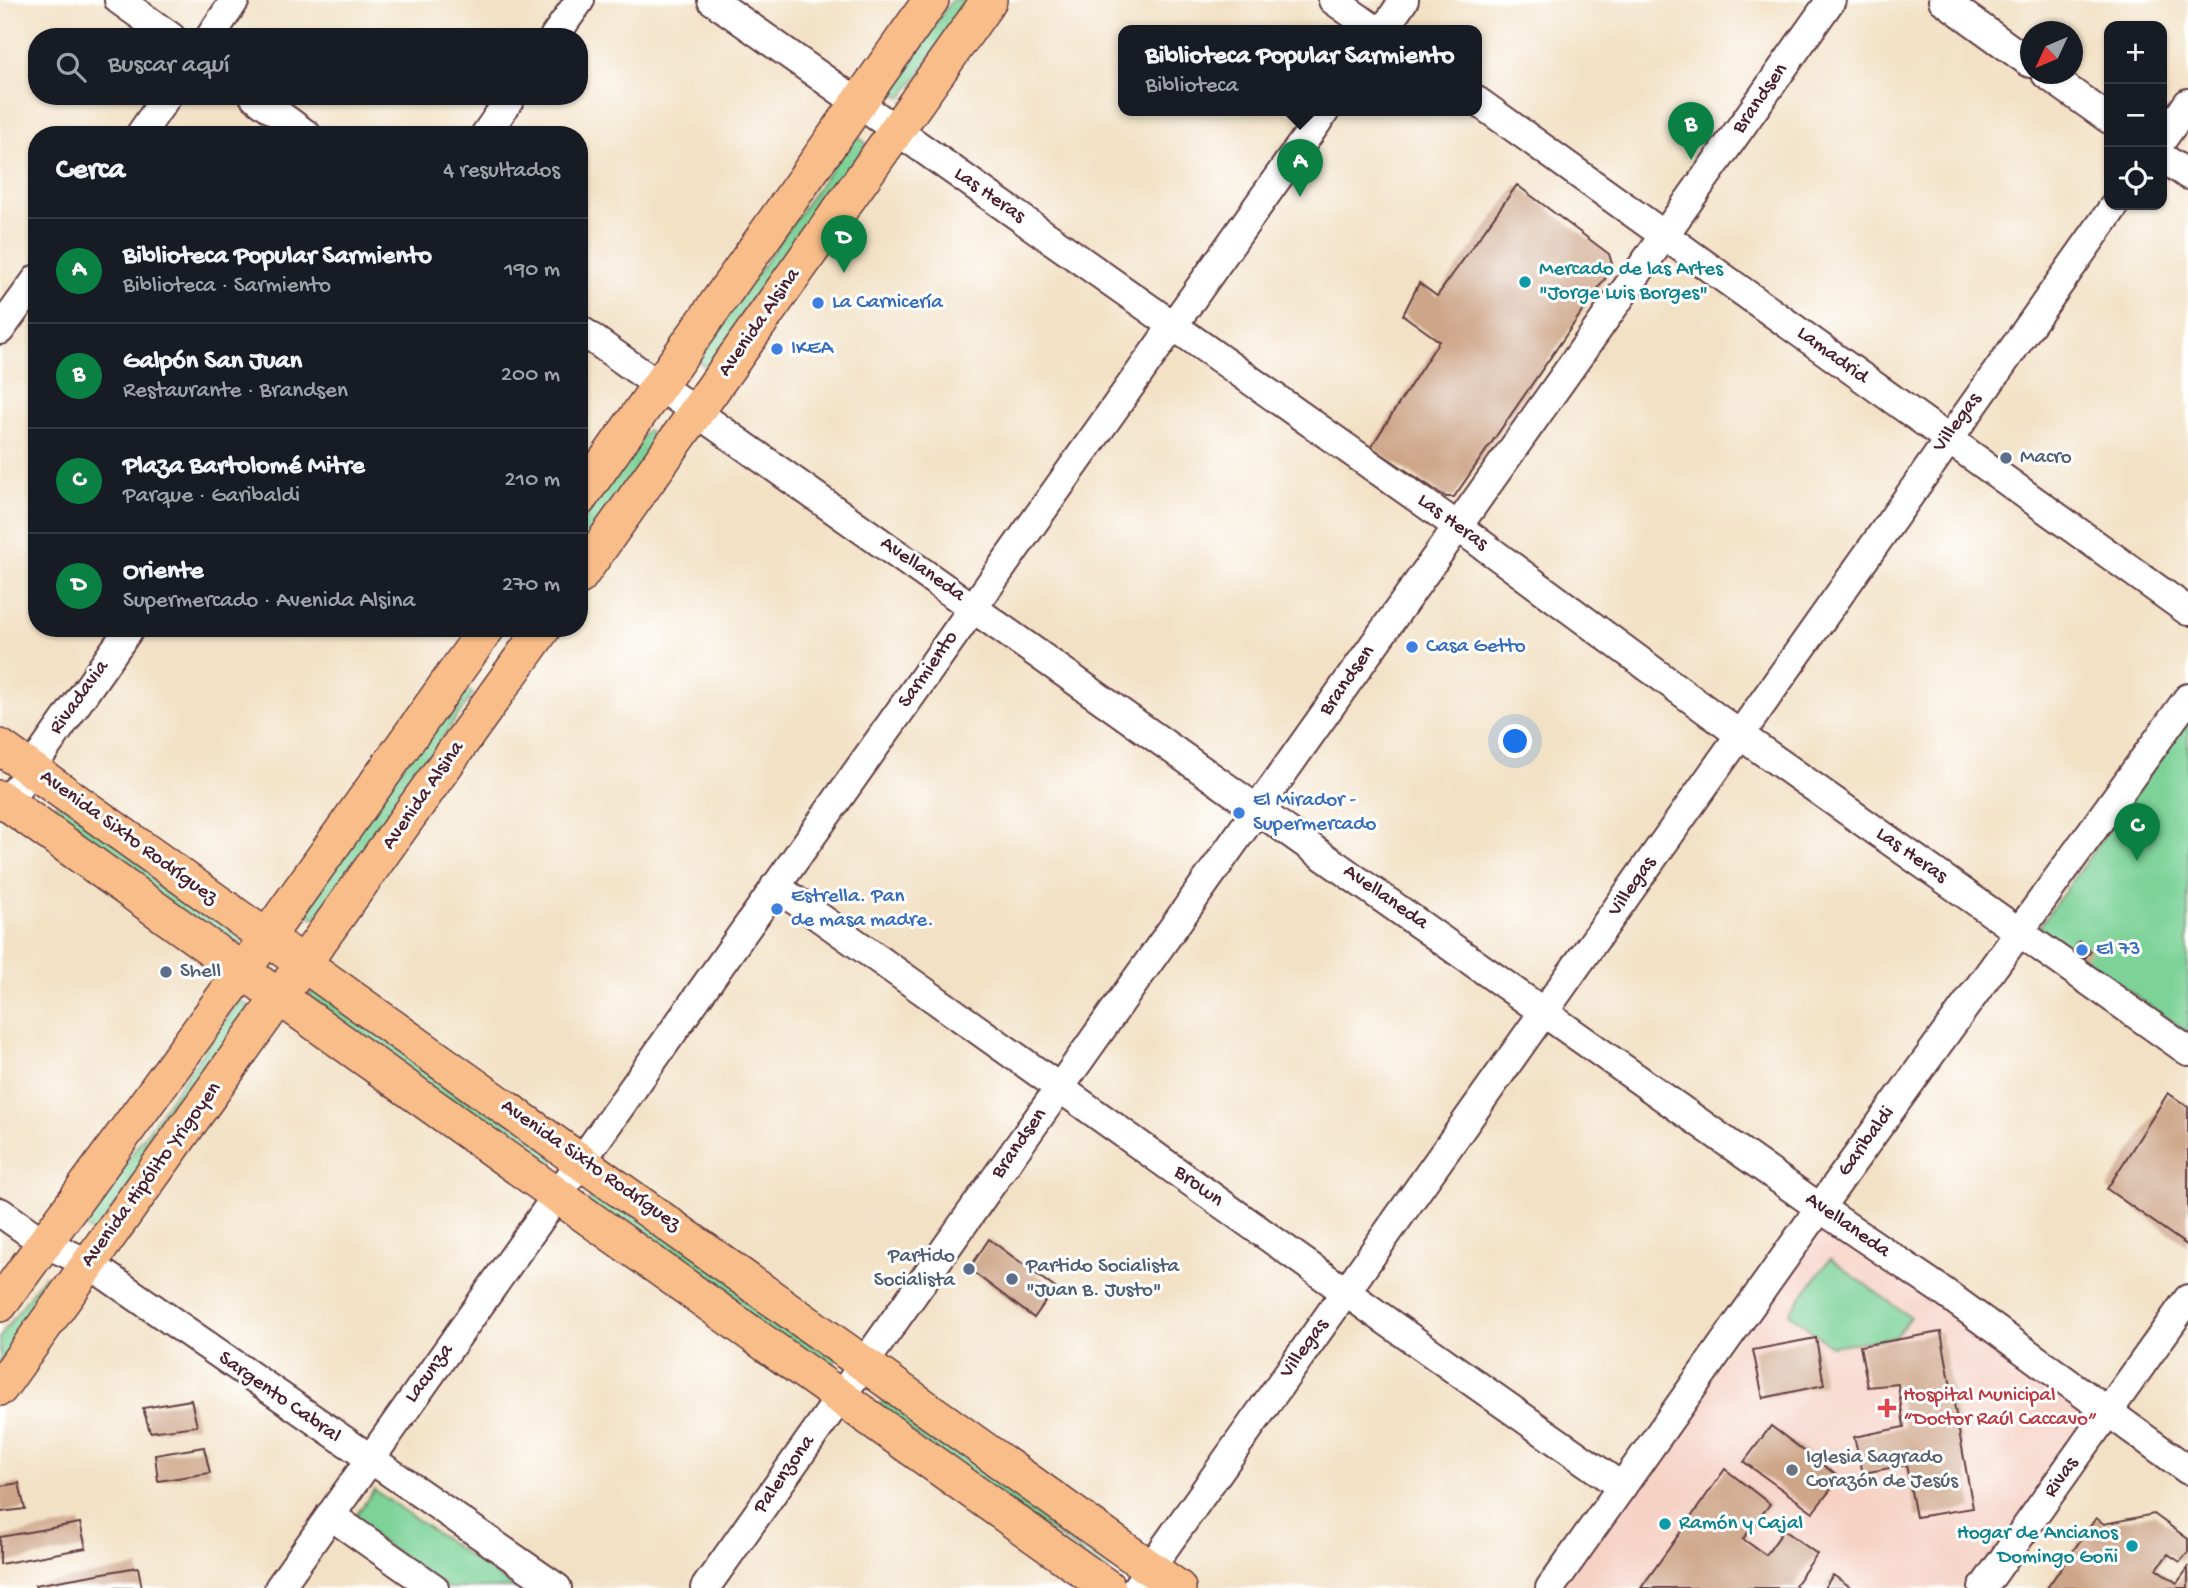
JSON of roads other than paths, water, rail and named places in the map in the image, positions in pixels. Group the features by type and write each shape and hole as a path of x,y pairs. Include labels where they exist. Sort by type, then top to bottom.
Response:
{"main road":[{"path":"588,486 931,0"},
{"name":"Avenida Alsina","path":"588,564 989,0"},
{"name":"Avenida Alsina","path":"305,964 537,637"},
{"path":"0,1304 479,640 508,677"},
{"name":"Avenida Sixto Rodríguez","path":"0,747 865,1362 1142,1578 1178,1588"},
{"name":"Avenida Sixto Rodríguez","path":"3,801 1108,1588"},
{"name":"Avenida Hipólito Yrigoyen","path":"0,1388 305,964"}],"street":[{"path":"119,0 158,28"},
{"path":"216,28 235,0"},
{"path":"560,28 580,0"},
{"name":"Las Heras","path":"712,0 1457,526 1740,735 2188,1051"},
{"path":"1333,0 1368,25"},
{"path":"1386,25 1404,0"},
{"name":"Brandsen","path":"865,1362 1831,0"},
{"path":"1944,0 2020,55"},
{"path":"2060,84 2104,115"},
{"path":"2167,133 2188,103"},
{"path":"146,126 161,105"},
{"path":"266,105 295,126"},
{"path":"491,126 506,105"},
{"name":"Lamadrid","path":"1482,105 2188,611"},
{"name":"Sarmiento","path":"582,1161 1321,116"},
{"path":"2167,160 2188,175"},
{"name":"Villegas","path":"1142,1578 1546,1012 1946,439 2111,210"},
{"path":"0,330 28,291"},
{"name":"Avellaneda","path":"588,335 2109,1411 2188,1470"},
{"name":"Rivadavia","path":"3,801 30,768 124,637"},
{"name":"Garibaldi","path":"1550,1588 2188,698"},
{"name":"Brown","path":"775,886 1060,1087 1344,1294 1622,1487"},
{"name":"Lacunza","path":"279,1588 582,1161"},
{"name":"Sargento Cabral","path":"0,1212 44,1243 88,1263 556,1588"},
{"name":"Rivas","path":"1983,1588 2188,1299"},
{"name":"Palenzona","path":"705,1588 865,1362"},
{"path":"330,1515 434,1588"}],"place":[{"name":"Galpón San Juan","path":"1691,160"},
{"name":"Biblioteca Popular Sarmiento","path":"1300,197"},
{"name":"Oriente","path":"844,273"},
{"name":"Mercado de las Artes \"Jorge Luis Borges\"","path":"1525,282"},
{"name":"La Carnicería","path":"818,303"},
{"name":"IKEA","path":"777,349"},
{"name":"Macro","path":"2006,458"},
{"name":"Casa Getto","path":"1412,647"},
{"name":"El Mirador - Supermercado","path":"1239,813"},
{"name":"Plaza Bartolomé Mitre","path":"2137,861"},
{"name":"Estrella. Pan de masa madre.","path":"777,909"},
{"name":"El 73","path":"2082,950"},
{"name":"Shell","path":"166,972"},
{"name":"Partido Socialista","path":"969,1269"},
{"name":"Partido Socialista \"Juan B. Justo\"","path":"1012,1279"},
{"name":"Hospital Municipal “Doctor Raúl Caccavo”","path":"1887,1408"},
{"name":"Iglesia Sagrado Corazón de Jesús","path":"1792,1470"},
{"name":"Ramón y Cajal","path":"1665,1524"},
{"name":"Hogar de Ancianos Domingo Goñi","path":"2132,1546"}]}
